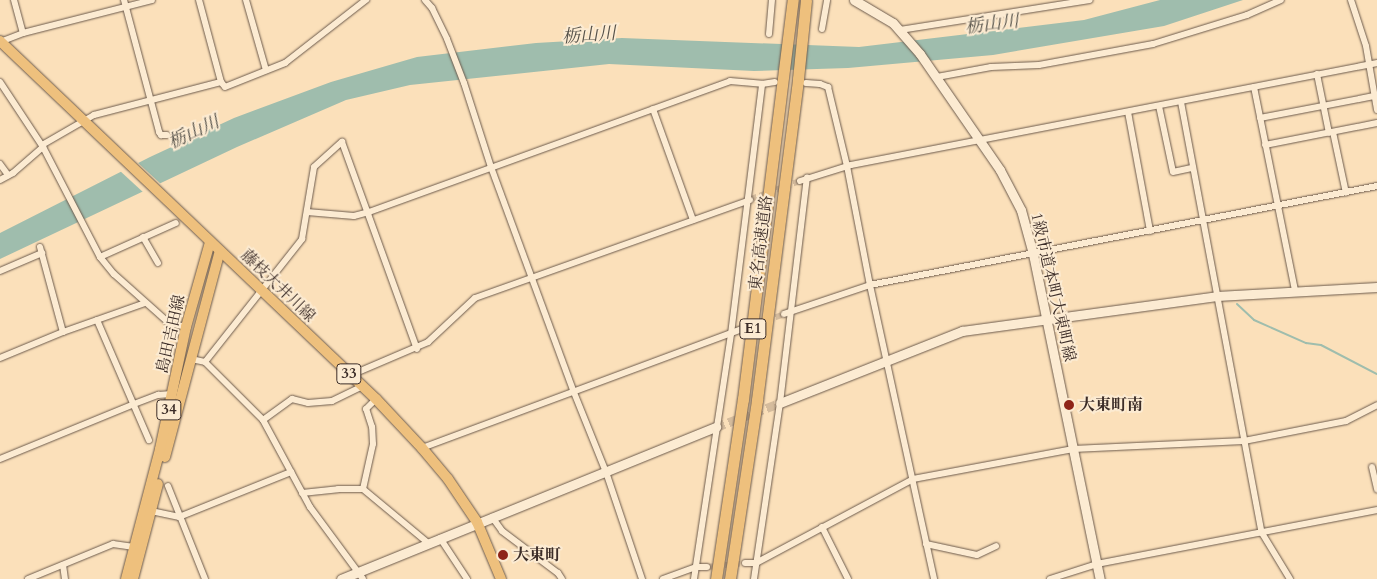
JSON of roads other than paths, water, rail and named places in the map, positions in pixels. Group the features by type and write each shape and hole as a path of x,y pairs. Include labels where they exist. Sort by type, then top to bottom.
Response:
{"highway":[{"name":"東名高速道路","path":"716,579 744,399 780,80 789,40 793,0"},
{"name":"東名高速道路","path":"730,579 802,81 802,38 806,0"}],"main road":[{"name":"藤枝大井川線","path":"0,41 363,386 422,448 448,480 477,522 501,579"},
{"name":"島田吉田線","path":"126,579 172,394 186,327 210,242"},
{"name":"島田吉田線","path":"133,579 220,251"}],"street":[{"path":"14,0 24,33"},
{"path":"0,41 125,4 152,0"},
{"path":"199,0 221,82 225,87 292,58 313,44 341,17 366,0"},
{"path":"246,0 266,70"},
{"path":"425,0 432,8 464,83 491,167 573,390 606,472 642,579"},
{"path":"769,34 772,0"},
{"path":"822,29 827,0"},
{"name":"1級市道本町大東町線","path":"854,0 882,14 902,31 936,75 1000,170 1021,210 1047,318 1100,579"},
{"path":"902,31 1090,0"},
{"path":"936,75 991,67 1039,65 1153,44 1247,15 1281,0"},
{"path":"1350,0 1366,46 1377,110"},
{"path":"125,4 159,132 161,135 167,135"},
{"path":"754,579 792,312 804,180 847,166 1377,63"},
{"path":"1318,74 1346,193"},
{"path":"307,212 354,216 730,81 762,84 780,80"},
{"path":"802,81 828,87 847,166 870,285 934,579"},
{"path":"0,82 42,146 100,258 145,303 169,323 186,327"},
{"path":"0,180 8,176 42,146 94,115 221,82"},
{"path":"694,579 749,200 762,84"},
{"path":"1254,87 1295,291"},
{"path":"1260,118 1374,96"},
{"path":"1180,102 1262,533 1290,579"},
{"path":"1160,106 1173,172 1192,168"},
{"path":"654,109 693,220"},
{"path":"1128,112 1150,231"},
{"path":"1265,145 1377,123"},
{"path":"205,362 302,239 314,167 342,142 417,349"},
{"path":"0,164 8,176"},
{"path":"784,314 870,285 1377,186"},
{"path":"351,375 417,349 428,342 475,298 749,200"},
{"path":"100,258 176,223"},
{"path":"143,237 158,263"},
{"path":"0,272 41,250 63,332"},
{"path":"780,403 887,359 962,331 1217,296 1377,287"},
{"path":"0,358 63,332 145,303"},
{"path":"97,320 149,440"},
{"path":"422,448 573,390 742,329"},
{"path":"191,359 205,362 263,420 302,493 360,576"},
{"path":"263,420 292,399 308,403 332,400 363,386"},
{"path":"0,459 134,404 158,395 172,394"},
{"path":"363,489 373,444 372,427 366,409 376,399"},
{"path":"745,564 756,563 913,479 1073,449 1244,442 1346,421 1377,405"},
{"path":"341,579 360,576 477,522 716,427"},
{"path":"1372,467 1377,489"},
{"path":"151,511 179,517 291,472"},
{"path":"168,486 205,579"},
{"path":"302,493 338,488 363,489 428,543"},
{"path":"1050,579 1097,564 1377,510"},
{"path":"492,517 502,531 558,573 562,579"},
{"path":"822,527 848,579"},
{"path":"440,538 467,579"},
{"path":"28,579 113,544 134,547"},
{"path":"926,544 977,555 996,546"},
{"path":"63,565 65,579"},
{"path":"663,579 696,567 707,567"}],"waterway":[{"path":"1237,304 1254,320 1306,343 1321,345 1377,374"}],"tunnel":[{"path":"751,199 800,181"},
{"path":"750,326 784,314"},
{"path":"716,427 780,403"},
{"path":"707,567 745,563"}],"place":[{"name":"大東町南","path":"1069,405"},
{"name":"大東町","path":"503,555"}],"water label":[{"name":"栃山川","path":"992,25"},
{"name":"栃山川","path":"589,36"},
{"name":"栃山川","path":"194,133"}]}
